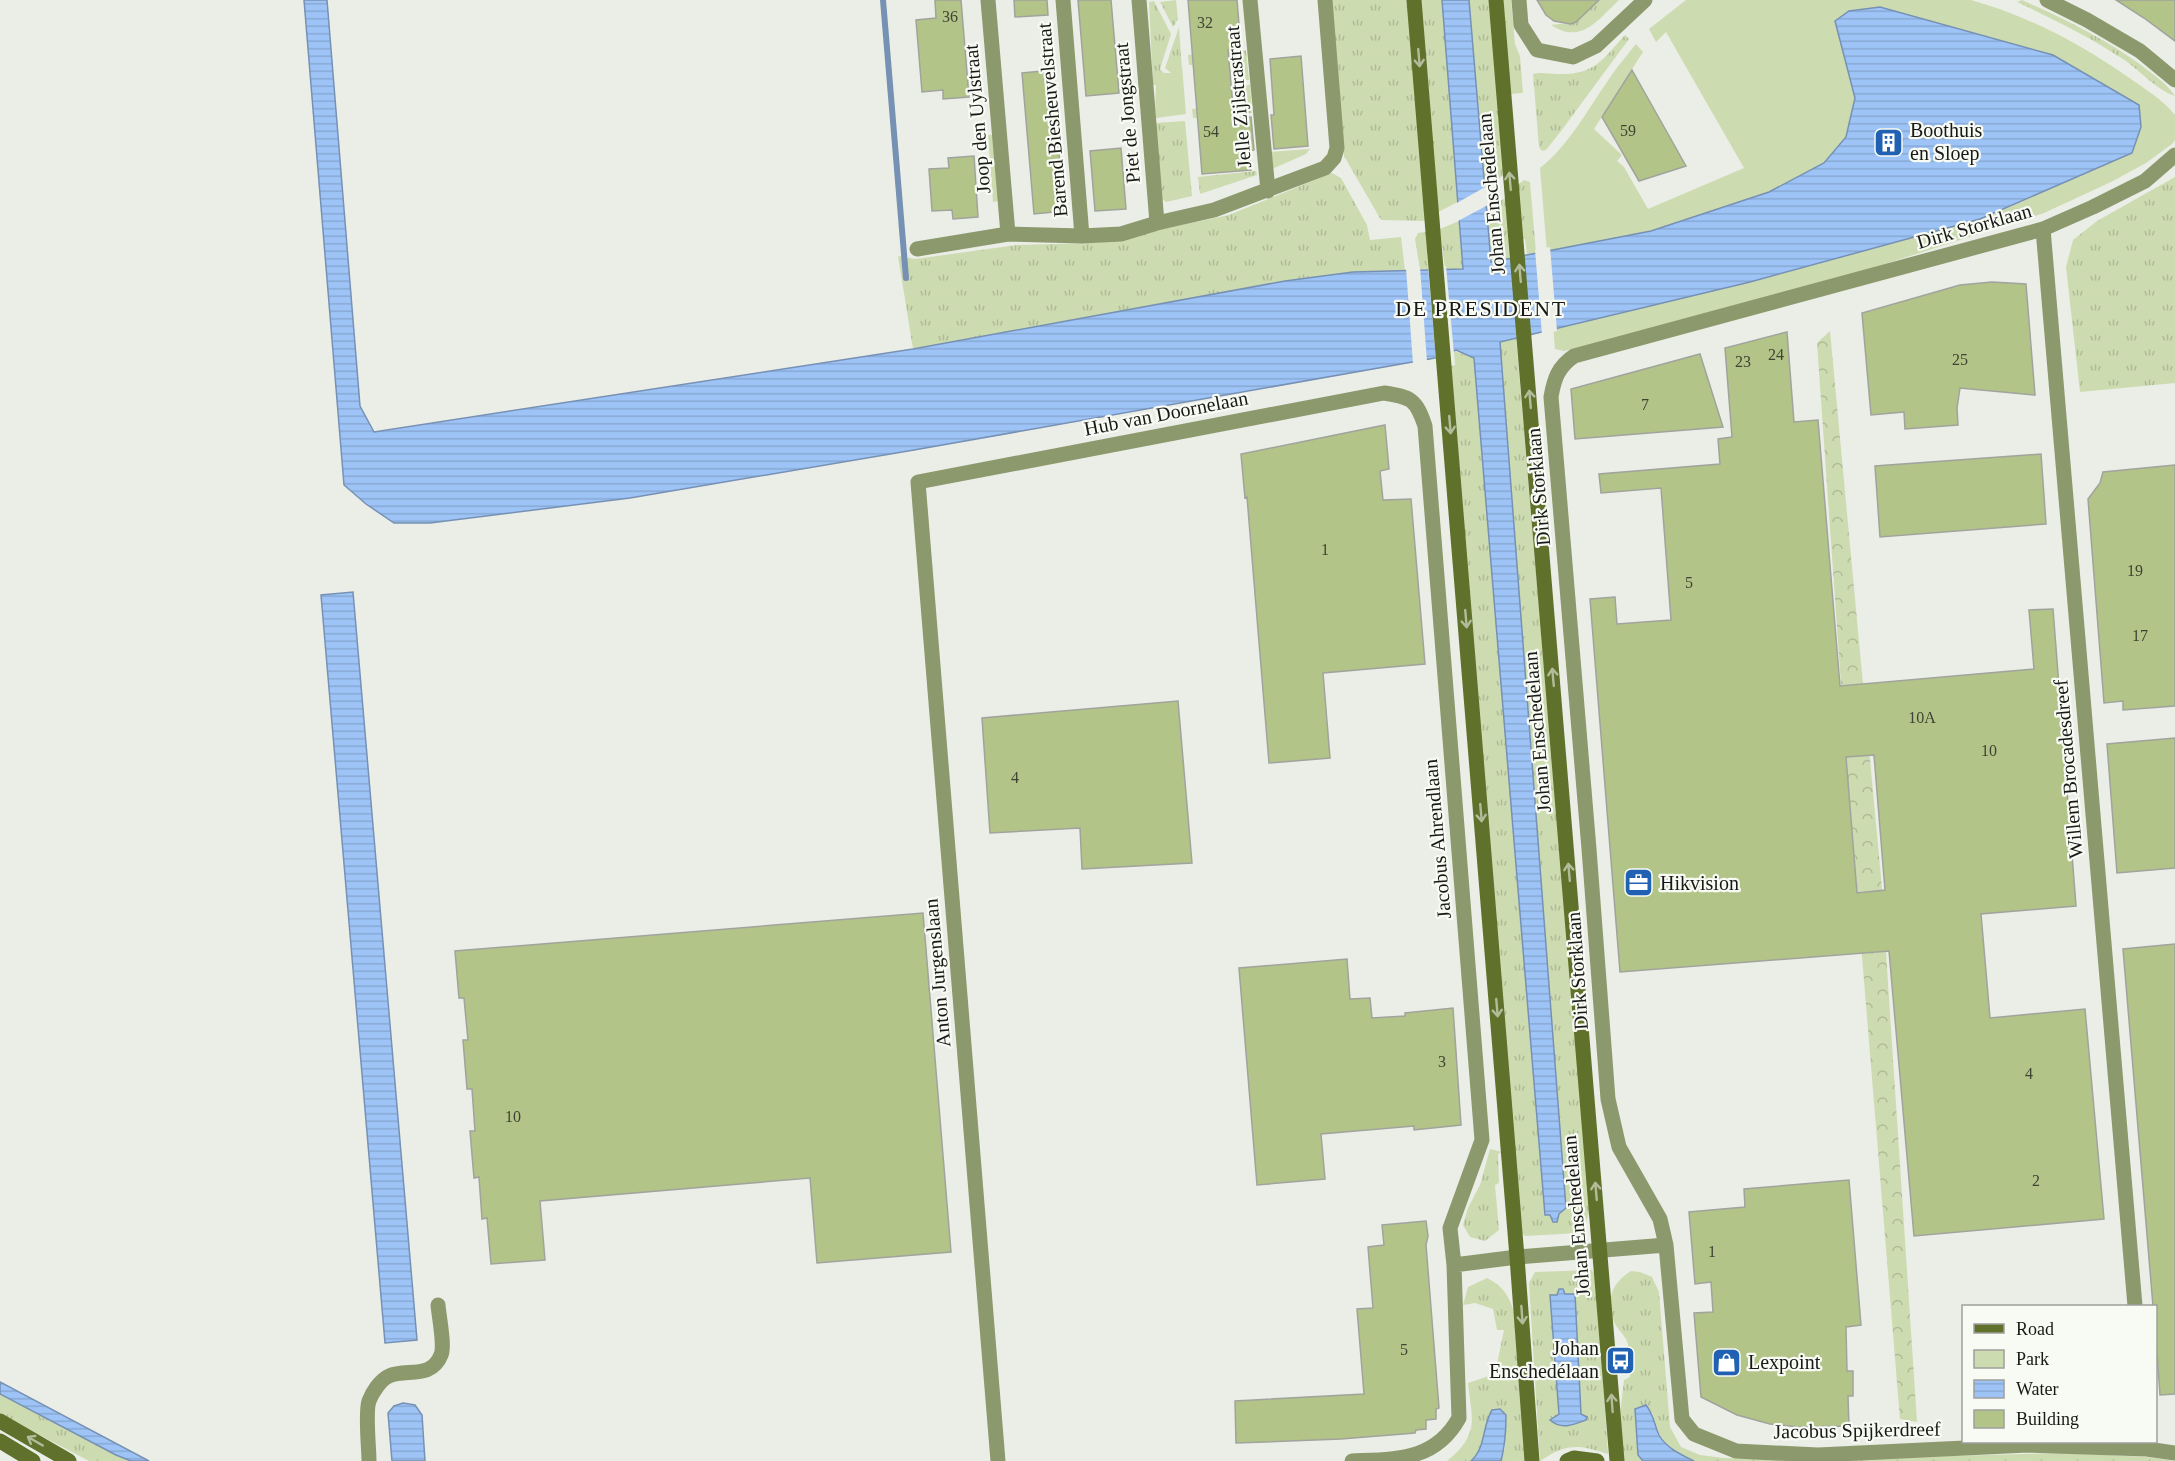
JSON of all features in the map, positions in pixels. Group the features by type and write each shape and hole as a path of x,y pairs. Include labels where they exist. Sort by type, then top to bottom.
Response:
{"street":[{"name":"Joop den Uylstraat","path":"988,0 1008,234"},
{"name":"Barend Biesheuvelstraat","path":"1063,0 1082,236"},
{"name":"Piet de Jongstraat","path":"1139,0 1157,223"},
{"name":"Jelle Zijlstrastraat","path":"1250,0 1268,191"},
{"path":"917,249 1008,234 1082,236 1121,234 1214,210 1325,168 1334,158 1337,148 1325,0"},
{"path":"1414,0 1532,1461"},
{"name":"Johan Enschedelaan","path":"1496,0 1617,1461"},
{"path":"1519,0 1521,25 1537,50 1574,57 1596,46 1645,0"},
{"path":"2047,0 2140,51 2175,80"},
{"name":"Dirk Storklaan","path":"1666,1245 1660,1219 1619,1147 1608,1099 1551,397 1554,380 1560,369 1574,357 2043,229 2145,181 2175,156"},
{"name":"Willem Brocadesdreef","path":"2043,229 2135,1305"},
{"name":"Hub van Doornelaan","path":"918,482 1384,393 1404,396 1418,406"},
{"name":"Jacobus Ahrendlaan","path":"1352,1461 1407,1459 1433,1449 1451,1433 1459,1418 1454,1265 1450,1228 1482,1140 1425,426 1418,406"},
{"name":"Anton Jurgenslaan","path":"918,482 998,1461"},
{"path":"1454,1265 1517,1257 1666,1245"},
{"name":"Jacobus Spijkerdreef","path":"1666,1245 1682,1419 1694,1434 1736,1451 1818,1455 2028,1445 2147,1445 2175,1453"},
{"path":"369,1461 368,1403 378,1385 389,1376 418,1373 431,1368 442,1354 438,1305"},
{"path":"0,1421 69,1461"},
{"path":"0,1441 33,1461"},
{"path":"1567,1461 1574,1458 1597,1461"}],"green space":[{"path":"1176,0 1178,19 1173,27 1160,2"},
{"path":"1332,0 1407,0 1427,221 1381,220 1344,156"},
{"path":"1419,0 1442,0 1458,202 1436,213"},
{"path":"1469,0 1491,0 1504,175 1484,188"},
{"path":"1502,0 1511,0 1523,93 1510,94"},
{"path":"1598,0 1619,0 1596,22 1580,31 1571,32 1551,25 1576,22"},
{"path":"1686,0 1971,0 2033,22 2091,53 2140,85 2175,115 2175,140 2146,163 2044,213 1826,283 1564,351 1555,349 1540,168 1568,139 1636,44 1643,52 1594,129 1622,155 1617,161 1624,167 1648,209 1744,168 1666,32 1656,42 1649,29"},
{"path":"2022,0 2113,46 2155,76 2175,96 2162,90 2123,59 2097,43 2017,2"},
{"path":"1154,1 1171,34 1160,69 1170,79 1170,85 1153,85 1149,2"},
{"path":"1179,27 1183,83 1175,83 1176,77 1165,68"},
{"path":"1625,35 1629,39 1561,131 1546,150 1542,151 1539,147 1533,74 1570,74 1589,69 1603,59"},
{"path":"1246,50 1249,80 1236,81 1234,62 1189,65 1188,55"},
{"path":"1182,66 1186,114 1156,118 1156,73 1170,73"},
{"path":"1250,85 1252,113 1193,118 1192,109 1237,105 1236,86"},
{"path":"1185,121 1192,196 1166,202 1161,198 1155,123"},
{"path":"988,135 993,135 998,201 993,202"},
{"path":"1310,149 1306,154 1272,169 1269,152"},
{"path":"1256,171 1257,175 1200,194 1198,177"},
{"path":"1332,173 1341,178 1367,225 1370,240 1401,237 1405,271 1284,281 913,349 898,256 915,259 1017,245 1094,243 1229,215"},
{"path":"2175,177 2175,383 2080,392 2066,267 2073,240 2097,221"},
{"path":"1524,180 1530,182 1536,253 1527,254 1525,239 1521,239 1516,186"},
{"path":"1507,197 1509,258 1490,262 1486,209"},
{"path":"1459,221 1463,269 1445,269 1440,229"},
{"path":"1426,232 1430,253 1427,254 1428,269 1420,269 1415,239 1418,233"},
{"path":"1830,331 1881,877 1917,1422 1900,1419 1849,798 1817,343"},
{"path":"1516,337 1590,1210 1583,1231 1579,1233 1525,1236 1521,1232 1451,366 1455,365 1454,351 1474,358 1545,1215 1550,1215 1553,1222 1566,1208 1500,342"},
{"path":"1490,1149 1503,1152 1498,1154 1499,1183 1495,1185 1499,1230 1485,1241 1470,1237 1463,1225 1468,1208 1480,1185"},
{"path":"1591,1270 1596,1274 1608,1454 1589,1448 1573,1447 1565,1448 1540,1461 1529,1283 1535,1272","holes":["1574,1294 1581,1415 1559,1414 1550,1295"]},
{"path":"1631,1271 1652,1277 1659,1292 1670,1427 1681,1447 1700,1455 1723,1458 1797,1460 2064,1453 2149,1457 2175,1461 1694,1461 1670,1448 1662,1438 1652,1412 1638,1455 1643,1461 1624,1461 1619,1424 1624,1380 1630,1377 1629,1353 1628,1343 1612,1316 1610,1301 1619,1281"},
{"path":"1487,1278 1506,1294 1515,1316 1527,1461 1501,1461 1505,1448 1506,1415 1488,1417 1481,1446 1471,1461 1447,1461 1465,1443 1469,1434 1472,1417 1468,1383 1495,1374 1504,1330 1497,1330 1493,1309 1475,1303 1463,1305 1468,1287"},
{"path":"0,1382 149,1461 89,1461 0,1414"}],"water":[{"path":"304,0 327,0 360,406 374,432 913,349 1285,281 1353,272 1463,269 1442,0 1469,0 1491,262 1651,231 1769,192 1824,163 1846,137 1855,98 1835,21 1849,11 1880,7 2053,55 2139,105 2141,127 2132,153 1980,219 1750,282 1500,342 1566,1208 1559,1214 1557,1222 1553,1222 1550,1215 1545,1215 1474,358 1456,350 1435,358 630,498 430,523 394,523 366,504 344,485"},
{"path":"353,592 417,1340 385,1343 321,595"},
{"path":"1559,1289 1563,1289 1565,1294 1575,1294 1581,1414 1587,1417 1586,1420 1567,1426 1558,1425 1550,1420 1559,1414 1550,1295 1557,1295"},
{"path":"0,1382 149,1461 131,1461 116,1455 0,1394"},
{"path":"403,1403 415,1405 422,1415 425,1461 392,1461 388,1413 394,1406"},
{"path":"1646,1405 1662,1440 1675,1451 1694,1461 1643,1461 1638,1455 1635,1409"},
{"path":"1500,1409 1506,1415 1501,1461 1471,1461 1482,1443 1492,1410"}],"pier":[{"path":"1487,186 1488,205 1456,222 1455,204"},
{"path":"1550,247 1557,331 1542,335 1535,250"},
{"path":"1446,266 1454,354 1436,360 1428,267"},
{"path":"1420,267 1427,362 1413,364 1406,268"}],"building":[{"path":"935,0 961,0 969,97 943,99 943,90 922,92 916,20 936,18"},
{"path":"1014,0 1047,0 1048,15 1015,17"},
{"path":"1078,0 1111,0 1119,93 1086,96"},
{"path":"1188,0 1237,0 1241,49 1228,50 1234,118 1251,117 1254,150 1249,151 1251,170 1202,174"},
{"path":"1537,0 1599,0 1571,24 1554,21 1546,15"},
{"path":"2116,0 2175,0 2175,41 2144,18"},
{"path":"1301,56 1308,146 1274,149 1270,59"},
{"path":"1052,70 1064,211 1034,214 1022,73"},
{"path":"1632,70 1686,166 1639,181 1602,117"},
{"name":"Boothuis en Sloep","path":"1883,129 1903,140 1895,154 1876,143"},
{"path":"1121,148 1126,209 1095,211 1090,151"},
{"path":"974,156 978,217 953,219 952,210 932,211 929,169 949,168 948,158"},
{"path":"1992,282 2026,284 2035,395 1960,388 1957,408 1958,425 1905,429 1904,412 1871,415 1862,313 1960,285"},
{"path":"1787,332 1794,422 1818,420 1840,686 2034,669 2029,610 2053,609 2076,906 1981,914 1990,1018 2085,1009 2104,1219 1914,1236 1889,951 1620,972 1590,599 1615,597 1617,624 1671,620 1661,488 1601,493 1599,474 1720,464 1718,439 1732,437 1725,348","holes":["1874,755 1885,890 1857,893 1846,757"]},
{"path":"1700,354 1723,427 1575,439 1571,389"},
{"path":"1385,425 1389,469 1380,471 1383,500 1411,499 1425,664 1323,673 1330,758 1269,763 1247,497 1245,498 1241,454"},
{"path":"2041,454 2046,524 1880,537 1875,466"},
{"path":"2175,465 2175,706 2123,710 2123,701 2104,703 2088,499 2100,483 2103,472"},
{"path":"1178,701 1192,863 1082,869 1080,828 990,833 982,718"},
{"path":"2175,738 2175,868 2117,873 2107,744"},
{"path":"923,913 951,1252 817,1263 810,1178 540,1201 545,1260 491,1264 487,1218 482,1219 479,1177 474,1178 470,1131 475,1131 472,1089 467,1089 463,1040 468,1040 464,998 459,998 455,951"},
{"path":"2175,944 2175,1394 2160,1395 2157,1305 2153,1305 2123,949"},
{"path":"1347,959 1350,999 1370,998 1372,1018 1405,1016 1405,1013 1453,1008 1461,1125 1414,1130 1414,1126 1321,1134 1325,1179 1257,1185 1239,968"},
{"path":"1849,1180 1861,1325 1846,1327 1847,1371 1853,1371 1853,1396 1848,1396 1849,1426 1799,1427 1770,1424 1737,1415 1701,1397 1694,1313 1713,1312 1711,1282 1695,1284 1689,1212 1745,1207 1744,1189"},
{"path":"1426,1221 1439,1408 1436,1409 1436,1419 1426,1420 1426,1429 1416,1430 1415,1433 1341,1439 1236,1443 1235,1401 1364,1394 1357,1309 1373,1308 1368,1247 1384,1245 1382,1225"}],"waterway":[{"path":"883,0 906,278"}],"place":[{"name":"Boothuis en Sloep","path":"1889,142"},
{"name":"Hikvision","path":"1639,883"},
{"name":"Johan Enschedélaan","path":"1620,1360"},
{"name":"Lexpoint","path":"1727,1362"}],"district":[{"name":"DE PRESIDENT","path":"1481,308"}]}
